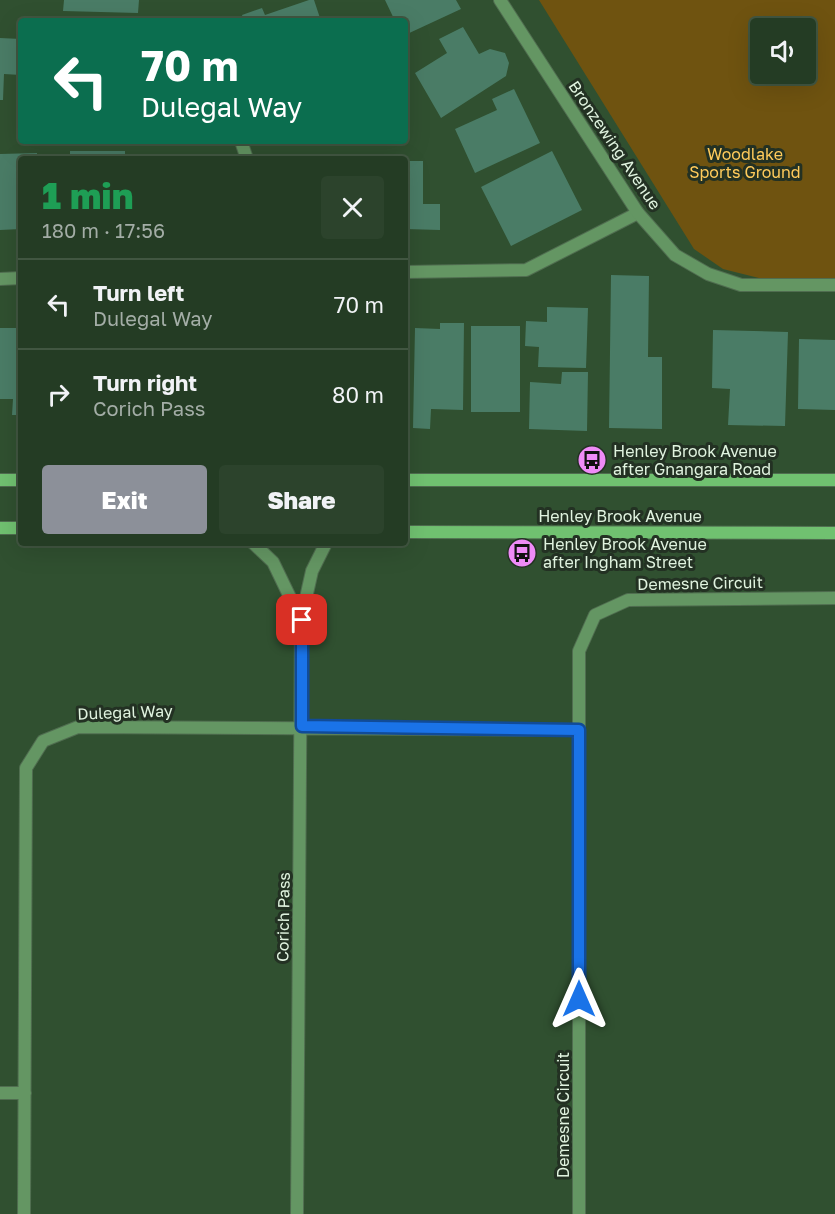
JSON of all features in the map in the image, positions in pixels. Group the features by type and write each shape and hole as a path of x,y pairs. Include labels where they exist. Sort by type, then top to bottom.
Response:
{"main road":[{"path":"0,480 18,480"},
{"path":"408,480 835,480"},
{"path":"0,528 18,528"},
{"name":"Henley Brook Avenue","path":"408,532 835,533"}],"street":[{"name":"Bronzewing Avenue","path":"500,0 638,213 675,255 708,274 741,285 835,285"},
{"path":"408,272 526,270 638,213"},
{"path":"0,279 18,278"},
{"name":"Corich Pass","path":"256,546 273,562 302,620"},
{"name":"Corich Pass","path":"297,1214 302,620 312,572 325,546"},
{"name":"Demesne Circuit","path":"579,1214 579,651 595,615 628,600 835,598"},
{"name":"Dulegal Way","path":"24,1214 26,768 43,741 78,726 579,730"},
{"path":"0,1093 25,1094"}],"green space":[{"name":"Woodlake Sports Ground","path":"539,0 835,0 835,278 759,278 723,269 694,249"}],"building":[{"path":"64,0 139,0 138,13 63,11"},
{"path":"314,0 320,18 243,18 242,15 262,8 265,15"},
{"path":"385,0 456,0 461,9 408,34 408,18 394,18"},
{"path":"463,27 479,54 490,49 505,53 509,63 506,76 441,118 415,73 447,53 439,39"},
{"path":"0,38 18,39 18,75 4,74 3,100 0,100"},
{"path":"514,89 540,143 475,173 455,129 497,110 492,99"},
{"path":"70,151 125,151 125,156 70,156"},
{"path":"552,151 582,210 511,246 481,187"},
{"path":"37,153 37,156 18,156 18,229 0,230 0,154"},
{"path":"408,161 423,161 423,204 440,204 440,230 408,229"},
{"path":"611,275 649,276 648,357 662,357 662,429 609,428"},
{"path":"547,307 588,308 586,368 538,367 539,347 525,346 526,321 547,322"},
{"path":"440,323 464,323 463,410 431,409 430,429 413,428 415,328 440,329"},
{"path":"471,326 520,326 520,412 471,412"},
{"path":"0,328 18,328 18,415 12,415 13,399 0,399"},
{"path":"713,330 788,332 785,426 728,425 730,389 712,388"},
{"path":"799,339 835,340 835,410 798,409"},
{"path":"562,372 588,372 587,431 529,429 530,382 561,384"}],"place":[{"name":"Henley Brook Avenue after Gnangara Road","path":"592,460"},
{"name":"Henley Brook Avenue after Ingham Street","path":"522,553"}],"route":[{"path":"302,620 302,726 579,730 579,999"}]}
